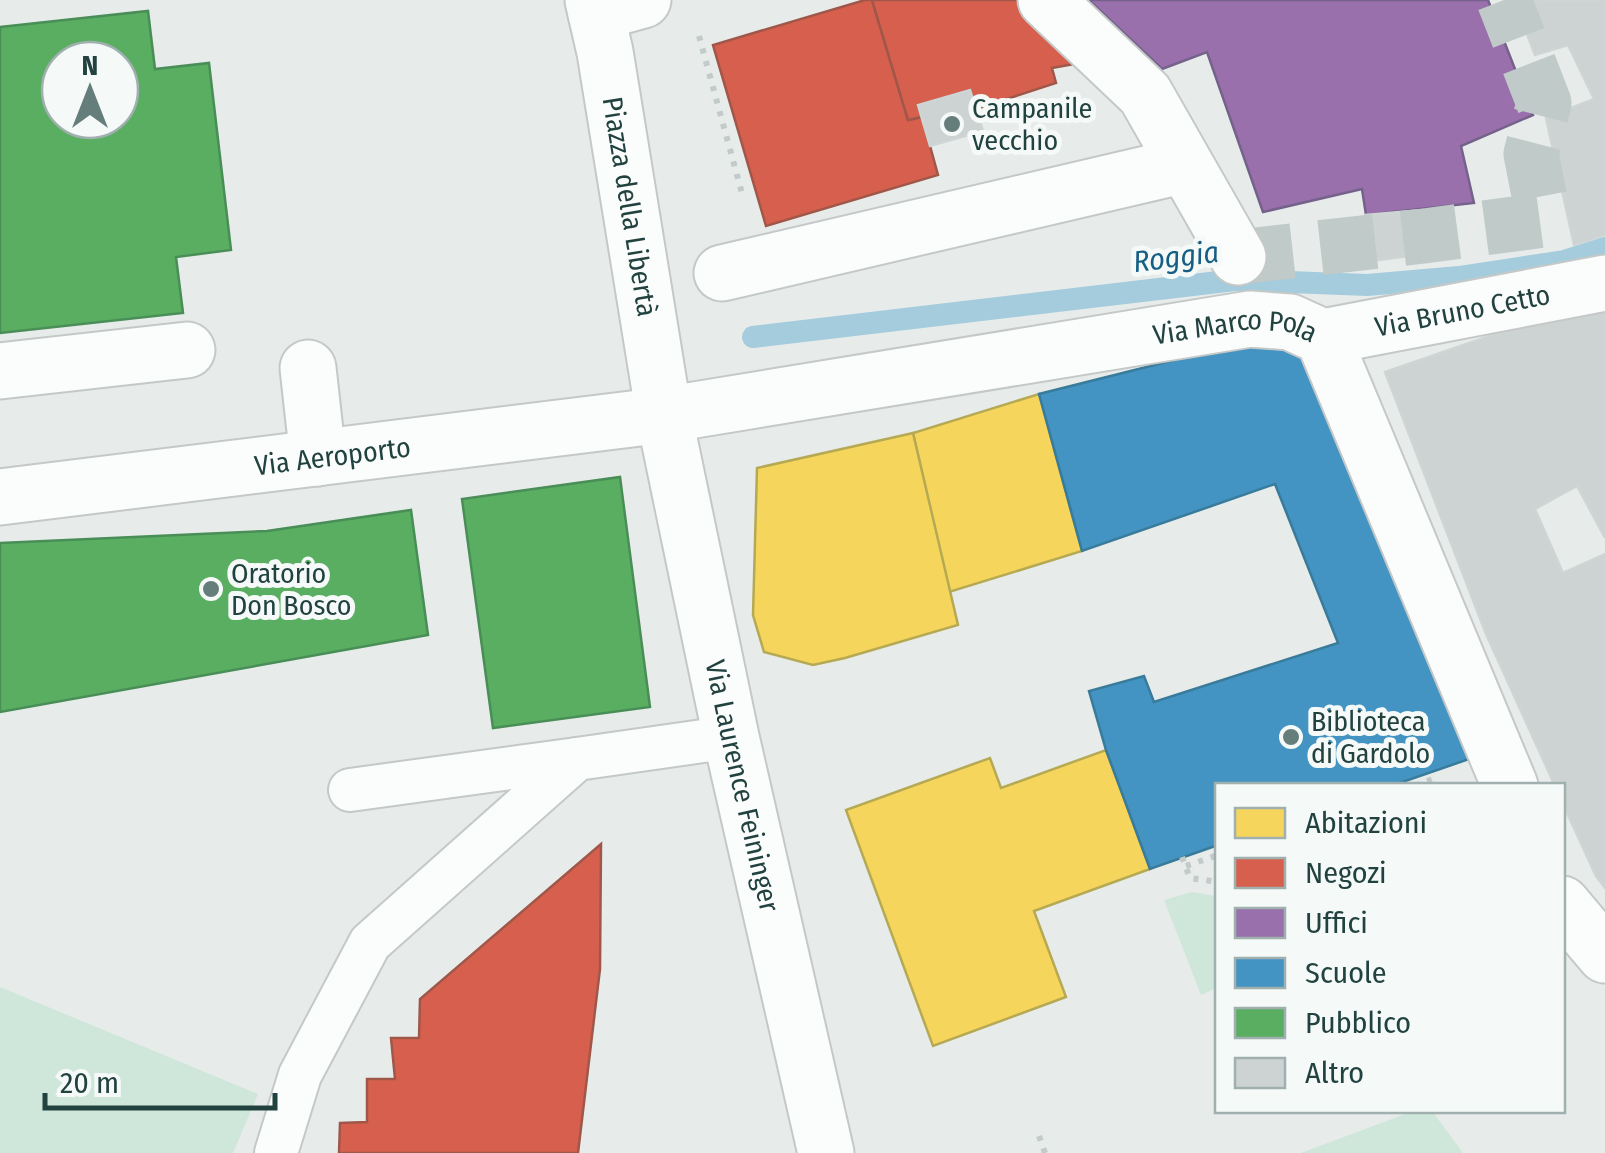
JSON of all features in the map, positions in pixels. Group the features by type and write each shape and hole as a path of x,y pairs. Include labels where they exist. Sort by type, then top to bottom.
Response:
{"street":[{"path":"1046,0 1145,94 1238,257"},
{"name":"Piazza della Libertà","path":"611,4 612,91 664,415"},
{"path":"722,273 1185,165"},
{"name":"Via Bruno Cetto","path":"1323,337 1605,283"},
{"name":"Via Marco Pola","path":"664,415 1250,319 1290,322 1323,337 1509,783"},
{"path":"0,372 186,350"},
{"path":"308,368 318,458"},
{"name":"Via Aeroporto","path":"0,497 664,415"},
{"name":"Via Laurence Feininger","path":"664,415 731,737 826,1153"},
{"path":"1565,907 1605,954"}],"lane":[{"path":"350,790 731,737"},
{"path":"276,1153 300,1075 370,942 577,759"}],"path":[{"path":"696,25 746,206"},
{"path":"1186,866 1215,856"},
{"path":"1182,857 1190,878 1215,882"},
{"path":"1038,1136 1045,1153"}],"green space":[{"path":"1192,892 1215,896 1215,989 1201,995 1164,900"},
{"path":"0,987 258,1094 233,1153 0,1153"},
{"path":"1408,1113 1433,1113 1463,1153 1301,1153"}],"building: Abitazioni":[{"path":"1039,394 1082,551 949,592 913,433"},
{"path":"913,433 958,625 813,665 764,652 753,615 757,468"},
{"path":"1106,750 1150,869 1034,911 1066,997 933,1046 846,810 990,758 1001,788"}],"building: Negozi":[{"path":"872,0 908,120 922,117 938,175 766,226 713,45"},
{"path":"872,0 1024,0 1080,63 1052,68 1056,83 976,109 970,90 918,105 922,117 908,120"},
{"path":"601,844 600,969 578,1153 339,1153 340,1123 367,1122 367,1079 395,1079 391,1038 419,1038 420,999"}],"building: Uffici":[{"path":"1089,0 1488,0 1533,115 1461,146 1474,203 1366,215 1362,189 1263,212 1207,52 1162,69"}],"building: Scuole":[{"path":"1242,343 1313,352 1472,758 1400,783 1215,783 1215,846 1150,869 1106,750 1089,691 1144,676 1154,702 1338,643 1275,484 1082,551 1039,394"}],"building: Pubblico":[{"path":"148,11 155,69 209,63 231,250 176,257 183,313 0,333 0,27"},
{"path":"620,477 650,707 493,728 462,499"},
{"name":"Oratorio Don Bosco","path":"411,510 428,635 0,712 0,543 267,531"}],"building: Altro":[{"path":"1514,0 1605,0 1605,235 1574,245 1546,118 1594,99 1568,45 1535,55"},
{"name":"Campanile vecchio","path":"970,90 983,131 930,146 918,105"},
{"path":"1422,210 1426,254 1370,261 1366,215"},
{"path":"1605,296 1605,538 1577,486 1535,509 1563,573 1605,554 1605,888 1565,809 1565,783 1554,783 1486,634 1385,372"}],"waterway":[{"name":"Roggia","path":"753,337 1235,280 1367,285 1459,277 1564,261 1605,248"}],"tunnel":[{"path":"1238,257 1544,220 1531,154 1544,103 1504,0"}],"place":[{"name":"Campanile vecchio","path":"952,124"},
{"name":"Oratorio Don Bosco","path":"211,589"},
{"name":"Biblioteca di Gardolo","path":"1291,737"}]}
